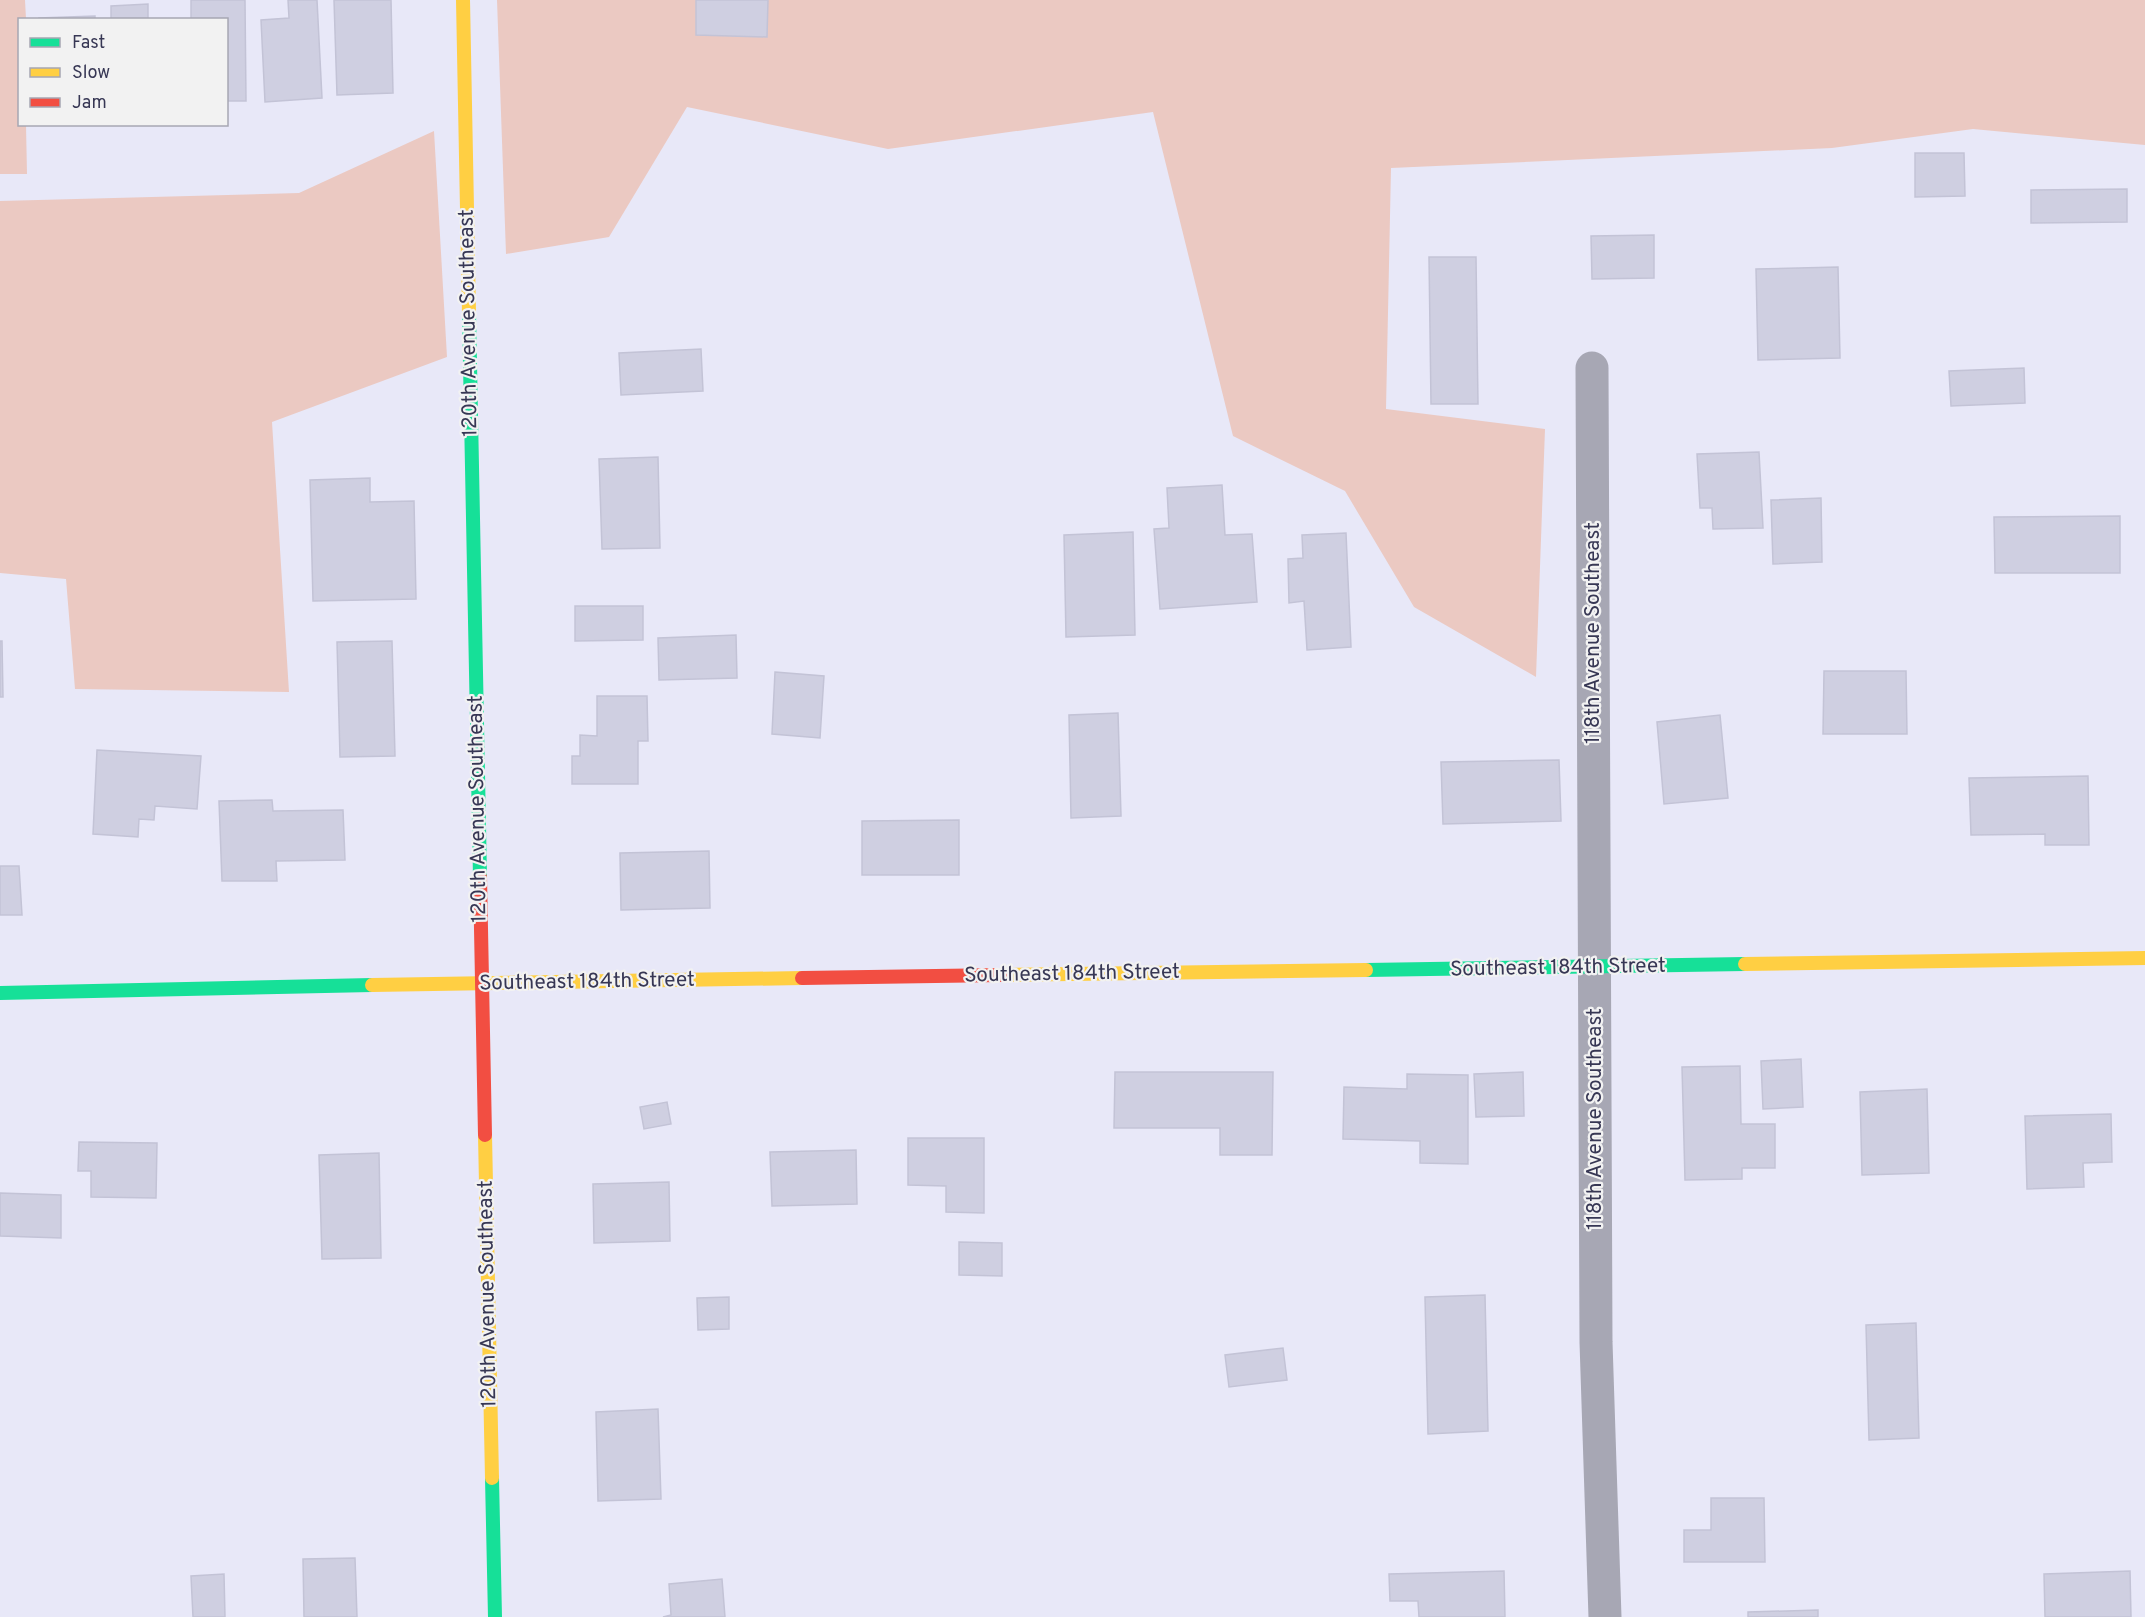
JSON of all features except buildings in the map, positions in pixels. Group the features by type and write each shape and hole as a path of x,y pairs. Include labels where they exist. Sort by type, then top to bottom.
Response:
{"street":[{"name":"120th Avenue Southeast","path":"463,0 495,1617"},
{"name":"118th Avenue Southeast","path":"1592,368 1596,1342 1605,1617"},
{"name":"Southeast 184th Street","path":"0,993 482,983 2145,958"}],"shaded area":[{"path":"0,0 25,0 26,18 18,18 18,126 26,126 27,174 0,174"},
{"path":"497,0 2145,0 2145,145 1973,129 1832,148 1391,168 1386,409 1545,429 1536,677 1414,607 1345,491 1233,436 1153,112 888,149 687,107 609,237 506,254"},
{"path":"434,131 447,357 272,422 289,692 75,689 66,579 0,573 0,201 299,193"}],"traffic: fast":[{"path":"469,313 480,877"},
{"path":"1366,970 1745,964"},
{"path":"0,993 372,985"},
{"path":"492,1478 495,1617"}],"traffic: slow":[{"path":"463,0 469,313"},
{"path":"1745,964 2145,958"},
{"path":"1002,975 1366,970"},
{"path":"372,985 802,978"},
{"path":"485,1135 492,1478"}],"traffic: jam":[{"path":"480,877 485,1135"},
{"path":"802,978 1002,975"}]}
